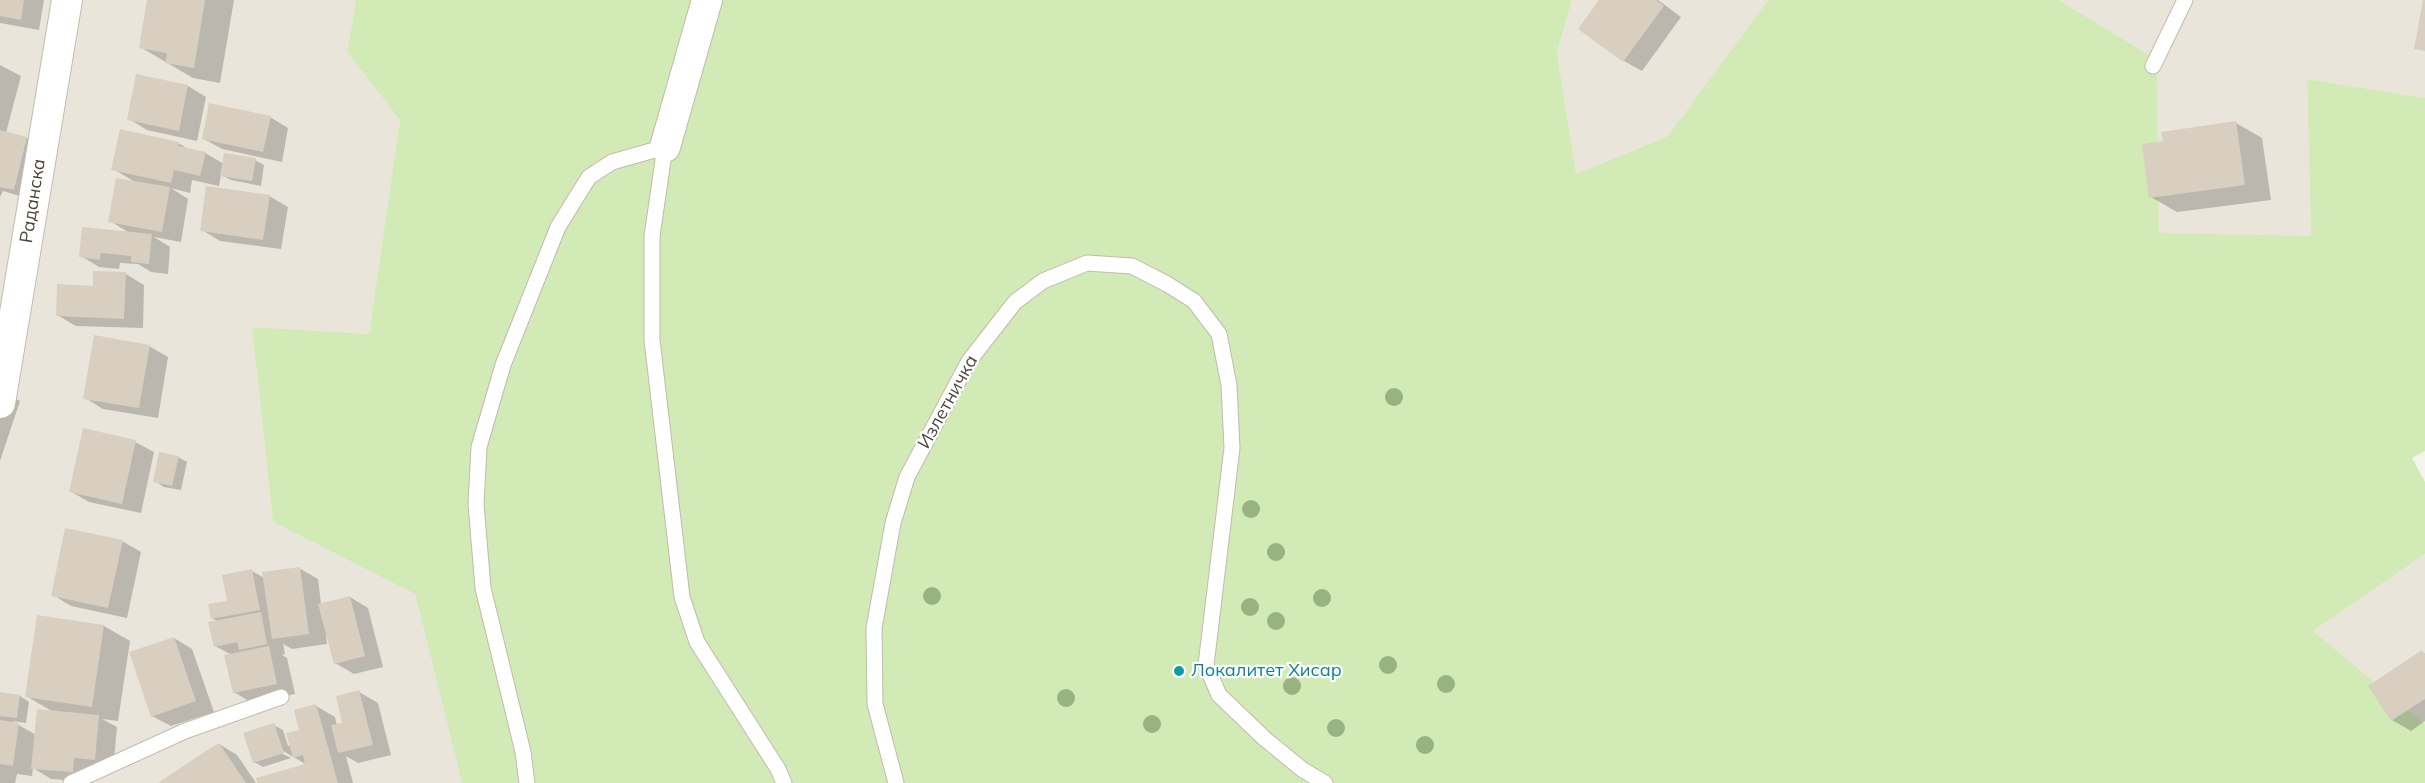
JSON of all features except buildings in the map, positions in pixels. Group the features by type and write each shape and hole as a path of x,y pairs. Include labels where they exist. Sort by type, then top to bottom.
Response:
{"street":[{"name":"Раданска","path":"0,402 66,0"},
{"path":"665,147 707,0"}],"lane":[{"path":"2153,66 2185,0"},
{"path":"527,783 523,752 483,588 476,504 479,447 503,365 558,227 589,177 612,162 665,147 652,236 652,340 682,597 697,642 778,769 784,783"},
{"name":"Излетничка","path":"896,783 875,705 874,628 893,523 907,477 969,361 1015,302 1043,281 1087,263 1132,266 1167,284 1194,301 1219,334 1229,385 1232,448 1206,665 1219,695 1265,739 1303,770 1325,783"},
{"path":"71,783 185,731 281,697"}],"shaded area":[{"path":"0,0 356,0 347,52 400,120 369,334 252,327 273,522 415,594 462,783 0,783"},
{"path":"1572,0 1768,0 1668,136 1576,174 1557,52"},
{"path":"2059,0 2425,0 2425,98 2307,79 2311,237 2159,233 2157,60"},
{"path":"2425,554 2425,724 2313,631"}],"green space":[{"path":"356,0 1572,0 1557,52 1576,174 1668,136 1768,0 2059,0 2157,60 2159,233 2311,236 2307,79 2425,98 2425,451 2412,458 2425,482 2425,554 2313,631 2425,724 2425,783 462,783 415,594 273,522 252,327 369,334 400,120 347,52"}],"place":[{"name":"Локалитет Хисар","path":"1179,671"}]}
